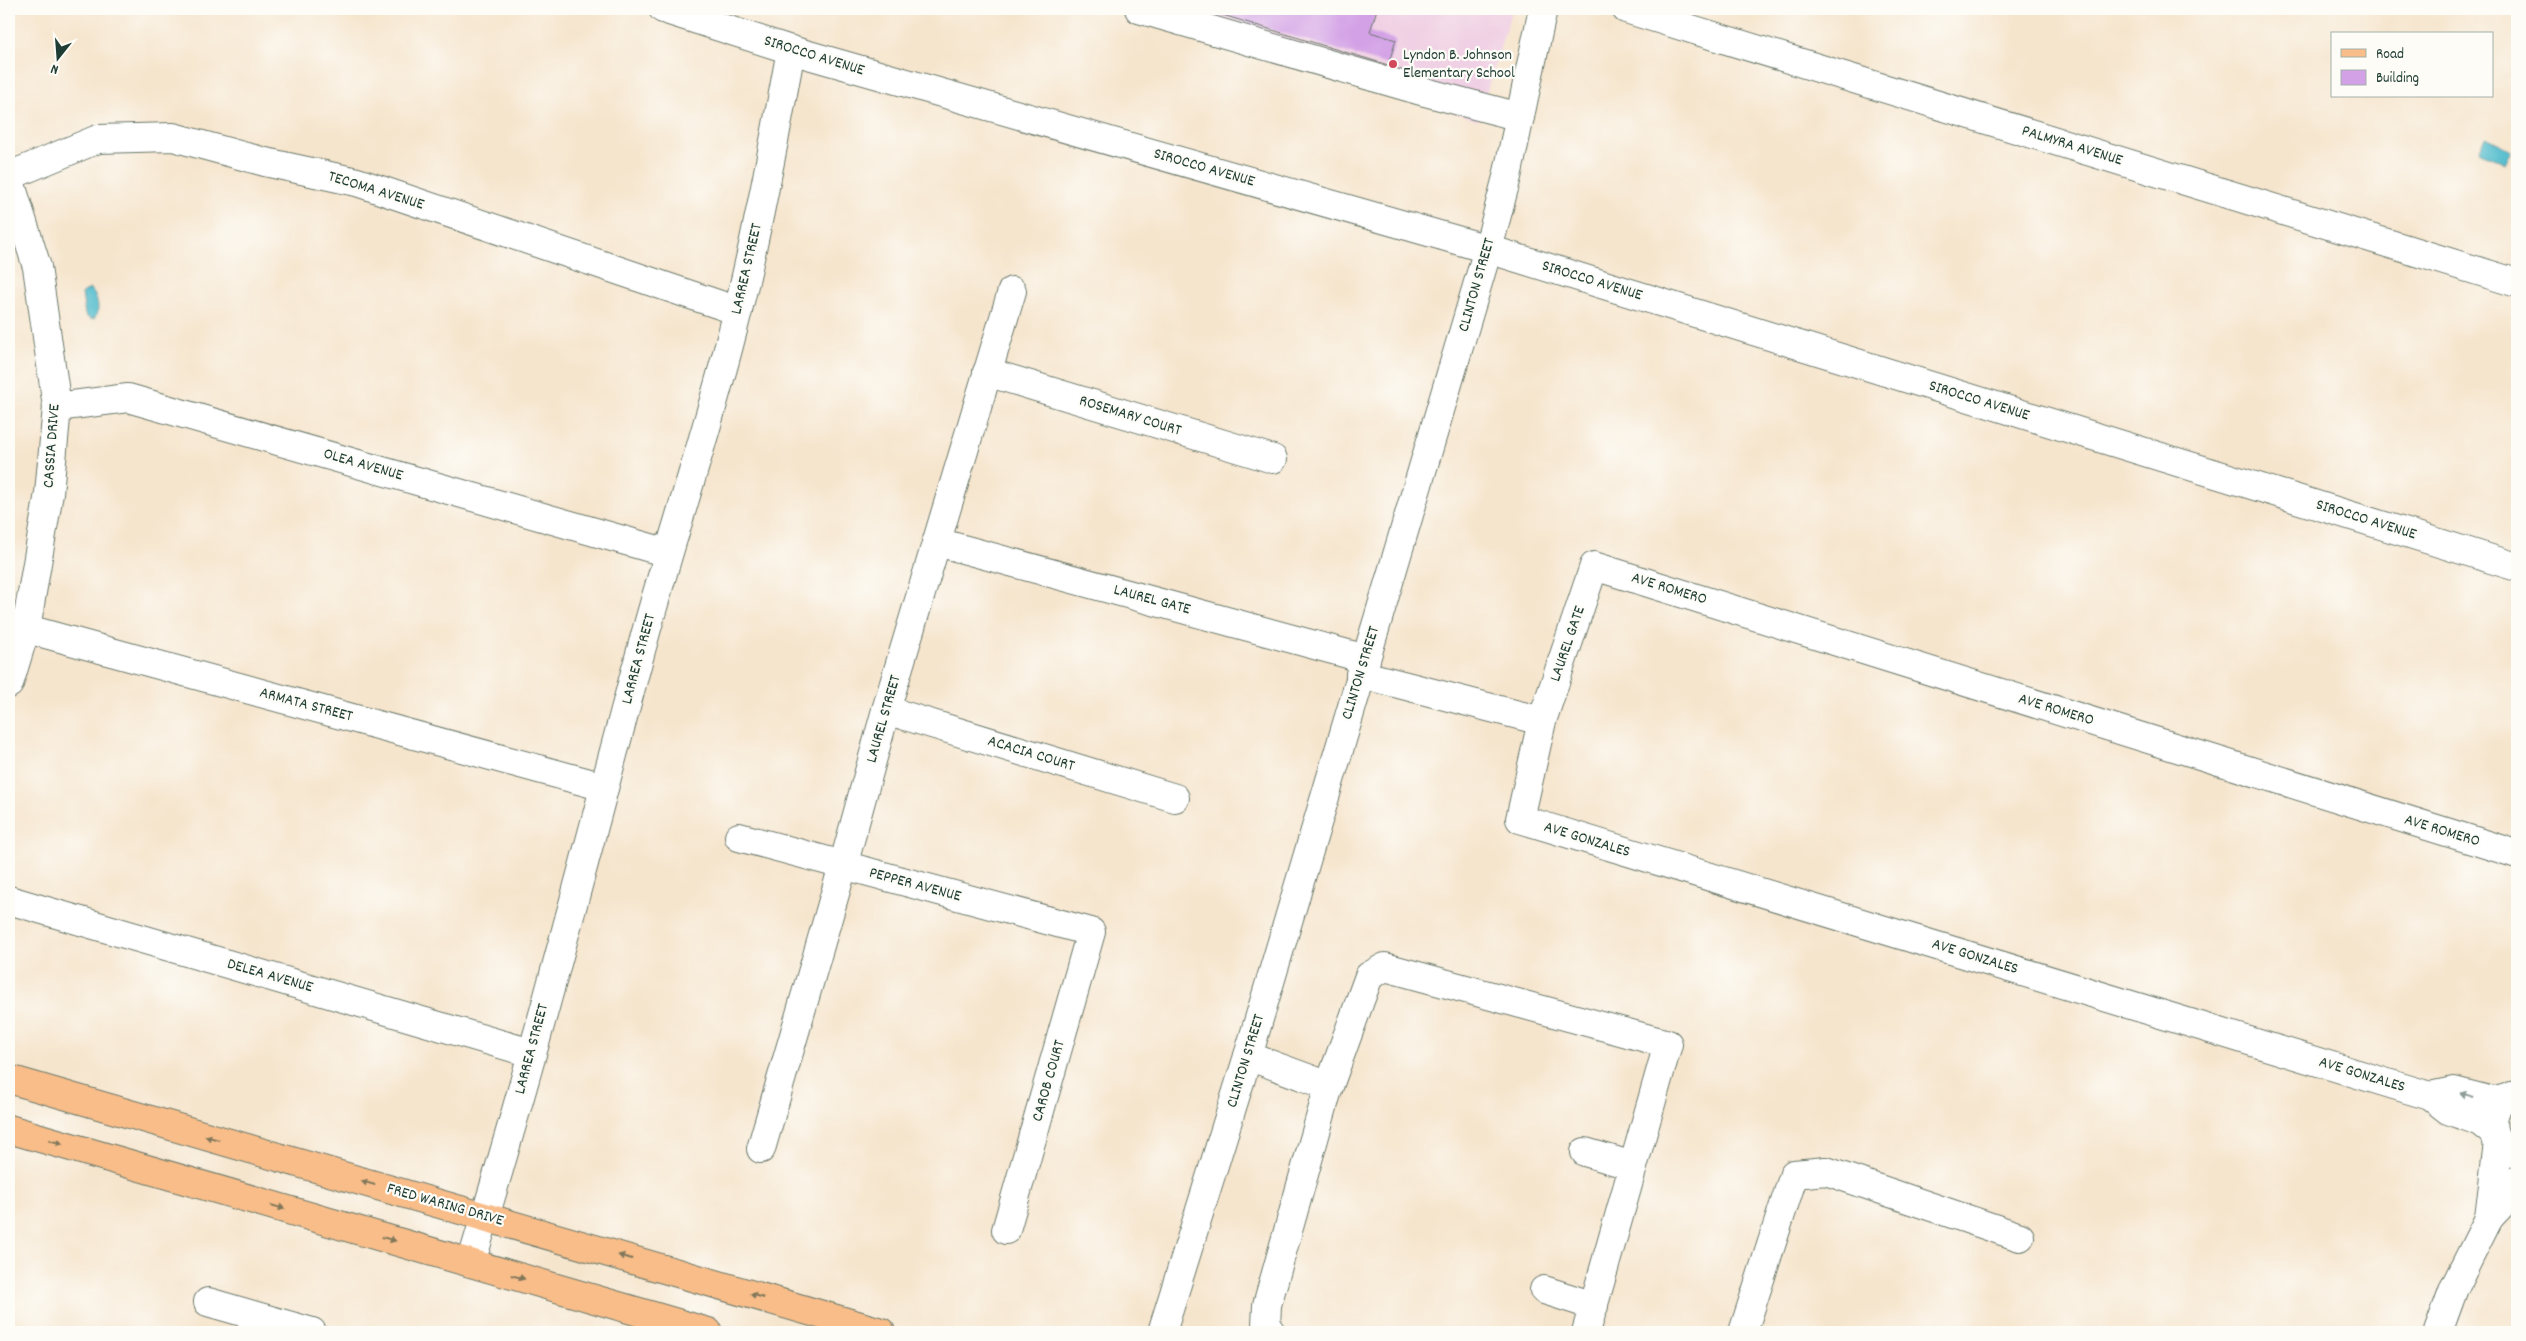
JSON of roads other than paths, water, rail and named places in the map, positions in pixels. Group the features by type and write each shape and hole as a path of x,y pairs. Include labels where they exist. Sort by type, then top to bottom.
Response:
{"main road":[{"name":"FRED WARING DRIVE","path":"9,1079 881,1332"},
{"path":"9,1129 708,1332"}],"street":[{"name":"SIROCCO AVENUE","path":"663,9 791,50 1488,249 2517,567"},
{"path":"1140,9 1425,92 1520,117"},
{"name":"CLINTON STREET","path":"1162,1332 1248,1056 1488,249 1520,117 1543,9"},
{"name":"PALMYRA AVENUE","path":"1626,9 2517,283"},
{"name":"LARREA STREET","path":"471,1263 532,1053 668,553 709,418 738,311 769,171 791,50"},
{"name":"TECOMA AVENUE","path":"9,177 98,139 173,137 265,162 357,182 738,311"},
{"name":"CASSIA DRIVE","path":"9,177 37,267 57,407 49,493 17,626 9,684"},
{"name":"LAUREL STREET","path":"761,1149 844,866 886,710 1012,291"},
{"name":"ROSEMARY COURT","path":"988,372 1273,459"},
{"name":"OLEA AVENUE","path":"57,407 128,398 668,553"},
{"name":"LAUREL GATE","path":"937,542 1542,721"},
{"name":"LAUREL GATE","path":"1520,819 1542,721 1594,566"},
{"name":"AVE ROMERO","path":"1594,566 2517,854"},
{"name":"ARMATA STREET","path":"17,626 604,787"},
{"name":"ACACIA COURT","path":"886,710 1175,798"},
{"name":"AVE GONZALES","path":"1520,819 2430,1096 2448,1110 2481,1122 2502,1142"},
{"name":"PEPPER AVENUE","path":"739,837 1091,932"},
{"name":"DELEA AVENUE","path":"9,900 532,1053"},
{"name":"CAROB COURT","path":"1006,1230 1091,932"},
{"path":"1271,1332 1266,1326 1268,1305 1330,1086 1369,976 1385,967 1668,1044 1586,1332"},
{"path":"1248,1056 1330,1086"},
{"name":"AVE GONZALES","path":"2430,1096 2454,1091 2493,1101 2513,1095"},
{"path":"2489,1218 2502,1142 2493,1114 2513,1095"},
{"path":"1585,1152 1633,1166"},
{"path":"1743,1332 1794,1174 1826,1171 2020,1237"},
{"path":"2438,1332 2454,1288 2489,1218 2504,1202 2517,1179"},
{"path":"1544,1290 1594,1306"},
{"path":"208,1302 277,1327 312,1332"}],"water":[{"path":"2486,137 2512,150 2505,164 2479,151"},
{"path":"90,289 98,304 94,319 90,319 85,315 82,293"}],"place":[{"name":"Lyndon B. Johnson Elementary School","path":"1393,64"}]}
